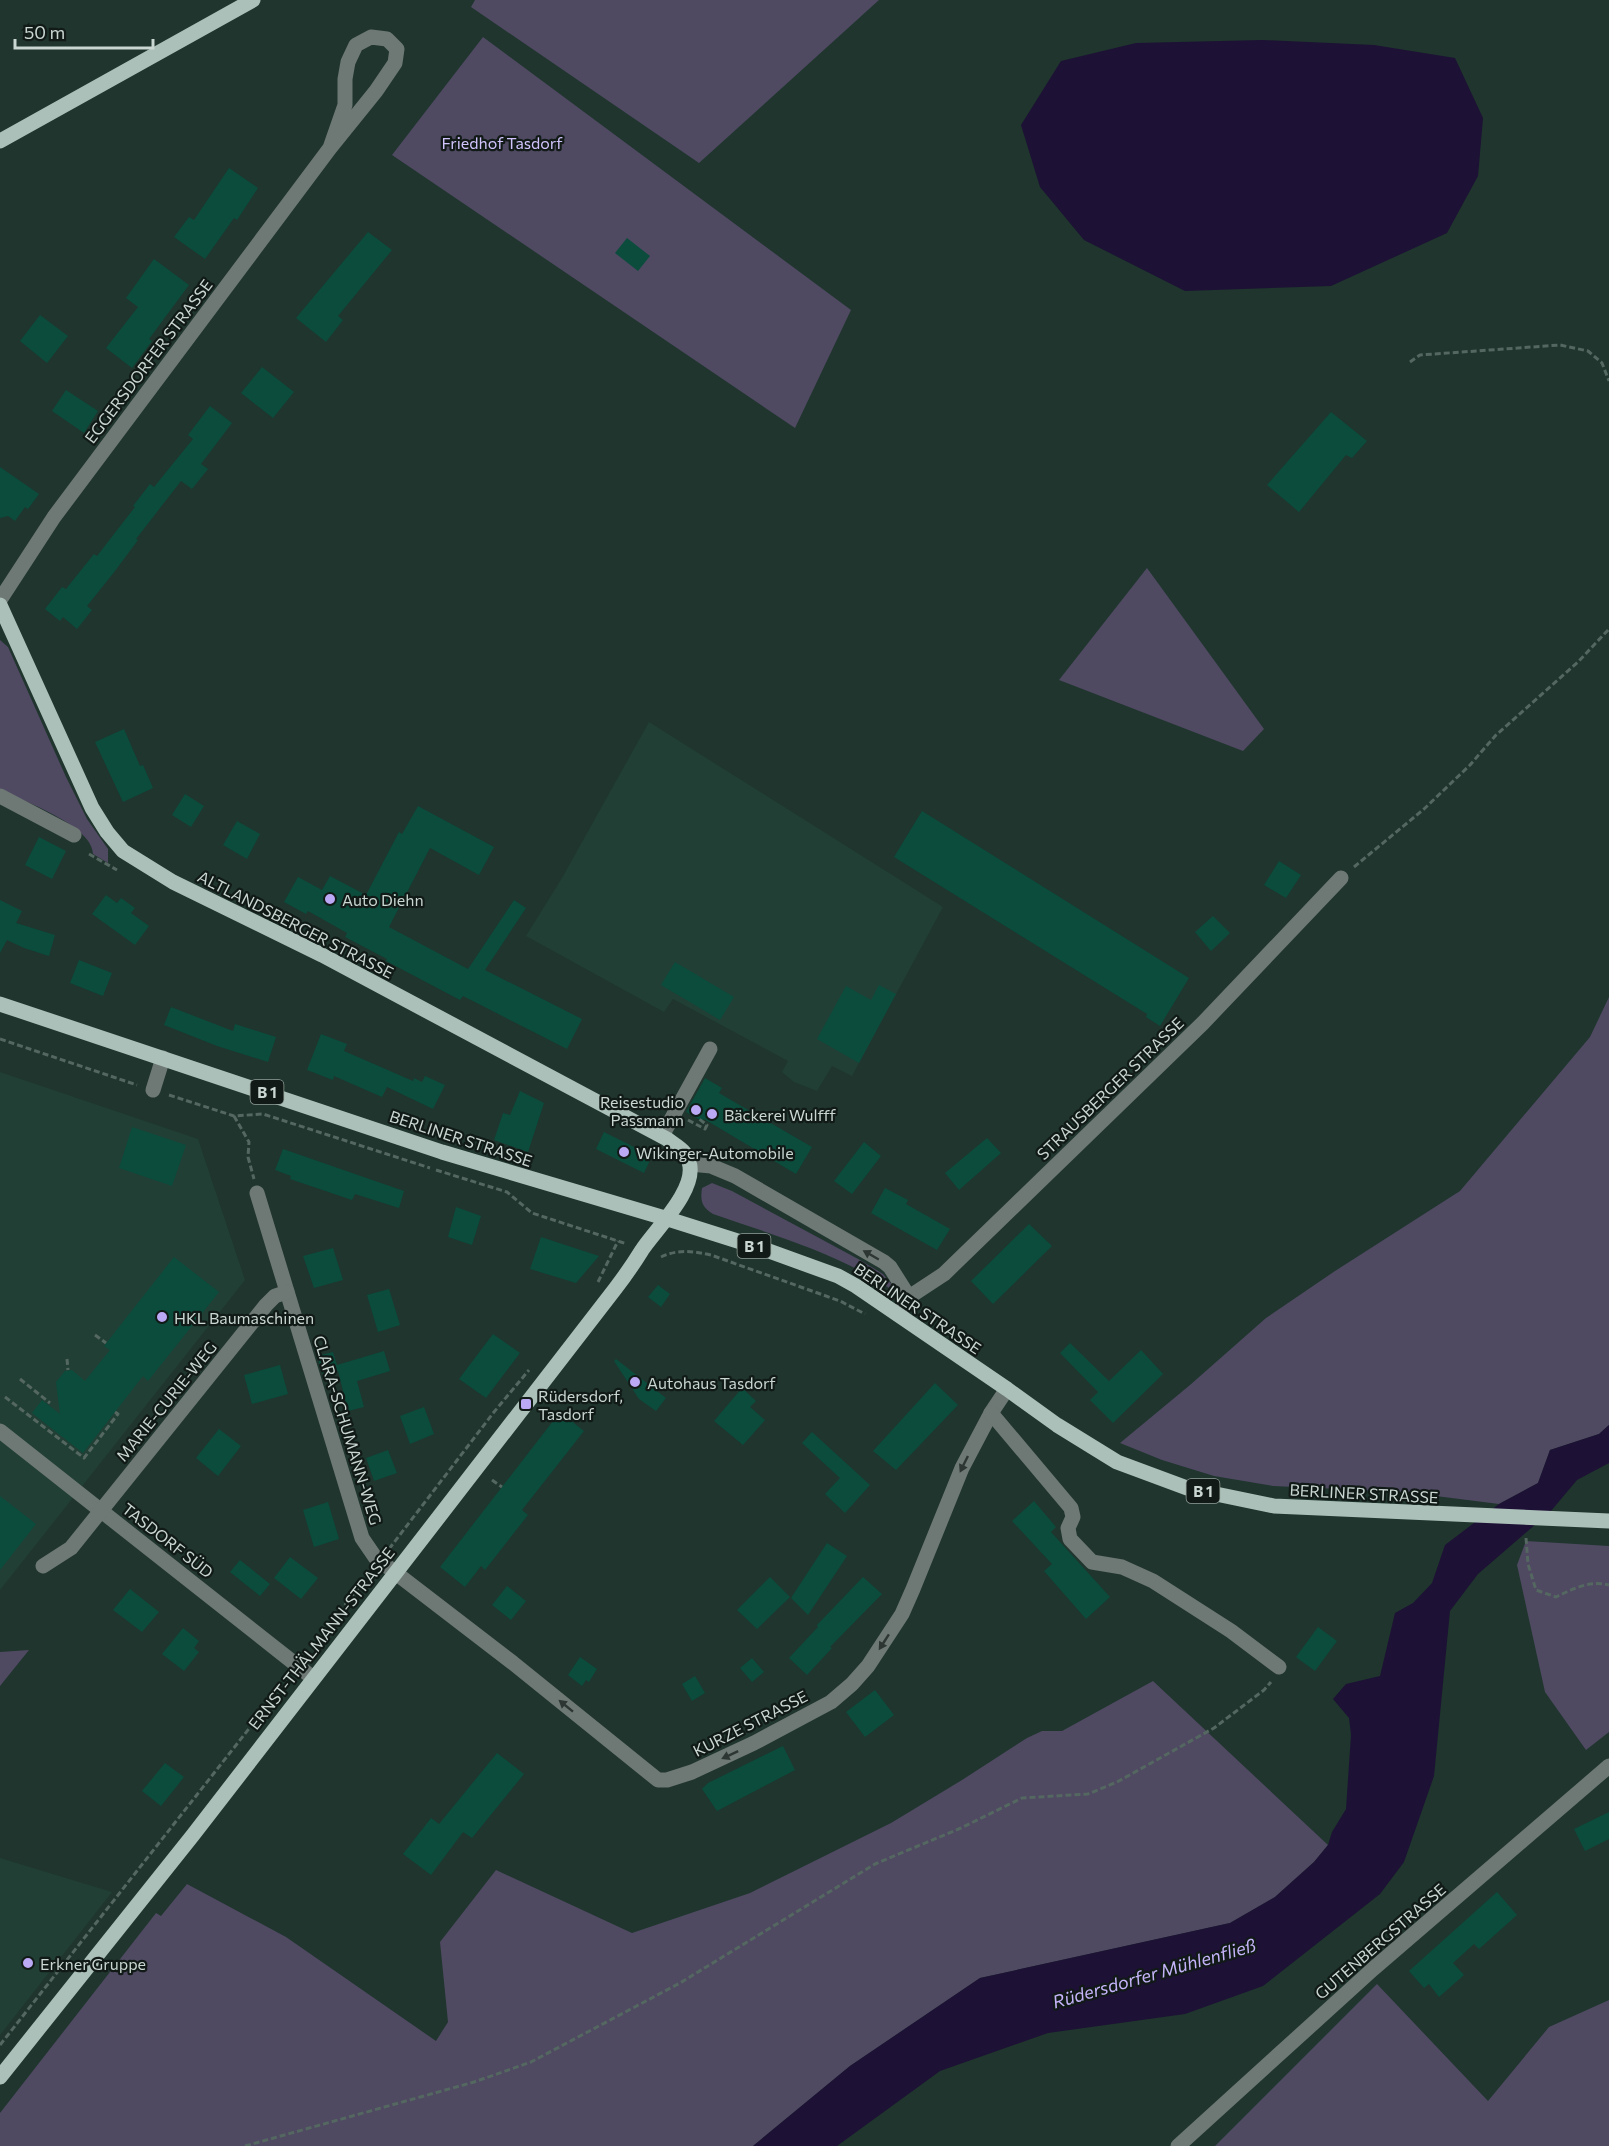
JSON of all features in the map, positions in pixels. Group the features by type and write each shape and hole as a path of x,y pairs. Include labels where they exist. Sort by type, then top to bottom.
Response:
{"main road":[{"path":"0,141 253,0"},
{"name":"ALTLANDSBERGER STRASSE","path":"0,605 92,808 107,832 123,851 173,882 322,955 662,1136 685,1152 690,1164"},
{"name":"BERLINER STRASSE","path":"0,1004 442,1152 668,1219 838,1276 899,1315 1057,1425 1117,1462 1187,1488 1274,1506 1609,1521"},
{"path":"668,1219 688,1179 690,1164"},
{"name":"ERNST-THÄLMANN-STRASSE","path":"0,2078 193,1835 668,1219"}],"street":[{"name":"EGGERSDORFER STRASSE","path":"0,600 54,517 330,148 376,91 395,63 397,49 387,39 371,38 356,45 348,63 345,79 345,105 330,148"},
{"path":"0,796 74,835"},
{"name":"STRAUSBERGER STRASSE","path":"899,1315 909,1297 944,1274 1203,1023 1341,878"},
{"path":"662,1136 710,1049"},
{"path":"153,1090 163,1058"},
{"path":"690,1164 711,1166 735,1176 884,1262 891,1267 909,1297"},
{"name":"CLARA-SCHUMANN-WEG","path":"257,1193 362,1538 380,1561 395,1572"},
{"name":"MARIE-CURIE-WEG","path":"43,1566 71,1548 266,1305 275,1296 287,1292"},
{"name":"KURZE STRASSE","path":"395,1572 513,1663 658,1780 668,1780 692,1772 754,1743 831,1702 868,1666 902,1614 962,1468 991,1413 1007,1389"},
{"path":"991,1413 1071,1508 1073,1517 1068,1528 1070,1539 1092,1562 1122,1567 1153,1581 1231,1630 1280,1667"},
{"name":"TASDORF SÜD","path":"0,1431 313,1678"},
{"name":"GUTENBERGSTRASSE","path":"1178,2146 1373,1969 1609,1766"}],"path":[{"path":"1410,362 1420,355 1560,345 1588,351 1602,363 1609,381"},
{"path":"1341,878 1424,809 1470,765 1496,735 1578,662 1609,630"},
{"path":"89,854 117,870"},
{"path":"0,1039 234,1116 263,1114 507,1192 532,1213 618,1241 594,1289"},
{"path":"234,1116 249,1142 248,1156 257,1193"},
{"path":"689,1119 698,1120 707,1125 705,1129 689,1119"},
{"path":"661,1257 673,1252 693,1251 711,1255 840,1301 871,1317"},
{"path":"95,1335 106,1343"},
{"path":"67,1359 68,1370"},
{"path":"324,1637 333,1620 494,1412 534,1365"},
{"path":"20,1379 50,1403"},
{"path":"5,1397 84,1458 118,1414 115,1412"},
{"path":"492,1480 502,1487"},
{"path":"1526,1538 1528,1564 1536,1590 1556,1597 1579,1586 1598,1582 1609,1585"},
{"path":"245,2146 463,2085 531,2062 680,1983 875,1864 961,1828 1022,1798 1088,1794 1117,1782 1214,1728 1263,1690 1280,1667"},
{"path":"0,2045 273,1698 284,1691"}],"shaded area":[{"path":"649,722 943,907 852,1076 832,1066 817,1091 794,1082 782,1072 788,1061 673,999 664,1012 526,936 562,878"},
{"path":"0,1072 198,1139 245,1280 0,1590"},
{"name":"Erkner Gruppe","path":"0,1858 112,1892 0,2035"}],"green space":[{"path":"475,0 879,0 699,163 471,7"},
{"name":"Friedhof Tasdorf","path":"483,37 851,310 795,428 392,155"},
{"path":"1147,568 1264,729 1243,751 1059,680"},
{"path":"0,640 8,647 87,819 108,849 108,863 93,854 90,844 82,834 69,824 39,807 0,790"},
{"path":"1609,997 1609,1425 1599,1434 1550,1450 1538,1483 1499,1504 1404,1492 1273,1486 1214,1476 1162,1460 1120,1443 1266,1318 1460,1191 1590,1037"},
{"path":"712,1183 732,1191 860,1260 883,1274 893,1286 889,1288 847,1264 803,1245 713,1214 706,1209 701,1197 702,1188"},
{"path":"1526,1541 1609,1546 1609,1732 1586,1750 1545,1692 1517,1565"},
{"path":"29,1650 0,1686 0,1652"},
{"path":"1153,1681 1328,1845 1314,1862 1275,1897 1230,1923 980,1978 850,2066 753,2146 0,2146 0,2113 156,1913 161,1916 187,1884 286,1937 436,2041 448,2022 440,1942 496,1870 632,1933 750,1893 891,1823 1027,1738 1042,1731 1062,1731"},
{"path":"1377,1984 1488,2101 1549,2027 1609,2000 1609,2146 1215,2146"}],"water":[{"path":"1263,40 1374,45 1455,58 1483,118 1478,176 1447,233 1331,286 1185,291 1084,240 1040,187 1021,125 1061,61 1136,43"},
{"name":"Rüdersdorfer Mühlenfließ","path":"1609,1425 1609,1463 1577,1480 1551,1511 1478,1574 1450,1611 1434,1776 1404,1862 1380,1894 1263,1986 1185,2014 1048,2033 940,2071 837,2146 753,2146 850,2066 980,1978 1230,1923 1275,1897 1314,1862 1328,1845 1332,1832 1346,1809 1351,1735 1349,1718 1333,1699 1346,1684 1380,1676 1395,1613 1413,1603 1432,1583 1445,1545 1499,1504 1538,1483 1550,1450 1599,1434"}],"building":[{"path":"229,168 258,188 237,220 234,218 205,259 174,237 189,217 194,220"},
{"path":"368,232 392,250 338,316 343,320 326,342 296,318"},
{"path":"627,238 650,256 638,271 615,253"},
{"path":"154,259 189,285 149,339 152,341 132,368 106,348 138,307 126,298"},
{"path":"40,315 68,336 47,363 20,341"},
{"path":"262,367 294,392 273,418 241,393"},
{"path":"66,390 98,411 84,433 52,411"},
{"path":"210,406 232,423 201,464 208,469 192,489 181,481 87,606 92,610 77,629 63,617 60,621 45,609 62,587 66,589 94,554 97,556 150,484 154,487 193,439 188,435"},
{"path":"1331,412 1367,441 1352,458 1346,455 1299,512 1267,485"},
{"path":"0,467 39,494 28,509 25,507 15,521 8,516 0,518"},
{"path":"124,729 140,766 143,765 153,788 123,802 95,742"},
{"path":"185,794 204,806 191,827 172,815"},
{"path":"418,806 494,847 479,875 430,848 389,927 468,969 514,900 526,908 485,970 582,1019 567,1049 463,996 460,1000 345,937 347,933 308,911 306,914 284,902 298,877 322,890 330,876 366,895 399,832 402,834"},
{"path":"922,811 1189,978 1160,1026 1146,1017 1147,1014 894,857"},
{"path":"237,821 260,834 247,859 223,845"},
{"path":"39,837 66,851 52,879 25,865"},
{"path":"1279,861 1301,875 1286,898 1264,885"},
{"path":"106,895 117,903 121,898 135,908 131,913 149,926 135,945 92,914"},
{"path":"0,900 22,911 16,923 55,935 49,956 7,940 0,953"},
{"path":"1213,916 1230,933 1211,951 1195,932"},
{"path":"79,960 112,973 103,996 70,983"},
{"path":"675,962 734,997 720,1020 661,985"},
{"path":"879,985 896,994 859,1063 817,1039 846,986 871,1000"},
{"path":"171,1007 233,1031 235,1024 276,1037 268,1062 217,1046 164,1025"},
{"path":"321,1034 347,1044 344,1051 413,1081 414,1078 422,1082 425,1076 445,1085 433,1109 387,1087 382,1097 334,1076 333,1080 307,1070"},
{"path":"705,1078 722,1088 719,1093 812,1147 796,1174 704,1119 702,1121 686,1112"},
{"path":"520,1091 544,1103 528,1152 494,1140 503,1113 510,1115"},
{"path":"132,1127 186,1145 172,1186 119,1168"},
{"name":"Wikinger-Automobile","path":"604,1132 652,1156 644,1173 596,1149"},
{"path":"987,1138 1001,1153 959,1190 945,1173"},
{"path":"864,1142 881,1156 852,1194 834,1181"},
{"path":"283,1149 404,1191 399,1208 355,1194 352,1200 290,1179 291,1176 275,1170"},
{"path":"885,1188 908,1200 906,1204 950,1229 937,1250 871,1213"},
{"path":"456,1207 481,1216 472,1245 448,1237"},
{"path":"1029,1224 1052,1246 993,1304 971,1281"},
{"path":"541,1237 599,1256 576,1283 530,1269"},
{"path":"333,1248 343,1280 314,1288 303,1256"},
{"name":"HKL Baumaschinen","path":"174,1257 219,1292 148,1381 143,1376 83,1453 32,1413 42,1400 60,1414 56,1382 65,1371 72,1370 85,1381 110,1350 104,1346"},
{"path":"658,1285 670,1294 661,1307 648,1297"},
{"path":"389,1289 400,1325 378,1332 367,1295"},
{"path":"493,1334 520,1353 486,1398 459,1379"},
{"path":"1070,1343 1109,1381 1141,1350 1163,1374 1113,1423 1090,1400 1098,1392 1060,1353"},
{"path":"384,1351 390,1371 357,1381 364,1407 348,1411 338,1371 323,1375 317,1356 333,1352 337,1365"},
{"name":"Autohaus Tasdorf","path":"616,1359 666,1398 656,1411 639,1399 614,1361"},
{"path":"280,1365 288,1394 252,1404 244,1375"},
{"path":"935,1383 958,1405 896,1470 873,1451"},
{"path":"742,1388 756,1401 750,1407 765,1420 743,1445 714,1421"},
{"path":"424,1407 434,1434 410,1444 400,1416"},
{"path":"560,1412 584,1431 522,1510 528,1515 485,1570 481,1566 465,1587 440,1567"},
{"path":"219,1429 241,1446 218,1476 196,1458"},
{"path":"812,1432 870,1485 845,1513 825,1494 840,1478 802,1443"},
{"path":"388,1450 397,1473 374,1481 366,1458"},
{"path":"0,1496 36,1524 0,1570"},
{"path":"1034,1501 1056,1527 1051,1532 1110,1597 1086,1619 1044,1571 1052,1564 1012,1521"},
{"path":"328,1502 339,1539 314,1547 303,1510"},
{"path":"827,1543 847,1556 808,1615 791,1598"},
{"path":"290,1557 318,1578 301,1599 274,1578"},
{"path":"240,1560 270,1584 260,1596 230,1572"},
{"path":"770,1577 790,1597 757,1629 737,1610"},
{"path":"863,1577 882,1594 830,1647 832,1648 807,1675 789,1658"},
{"path":"507,1586 526,1601 511,1620 492,1605"},
{"path":"130,1589 159,1612 142,1632 113,1610"},
{"path":"1318,1627 1337,1641 1315,1671 1296,1657"},
{"path":"183,1628 199,1641 194,1648 199,1652 184,1671 162,1654"},
{"path":"580,1657 597,1669 589,1682 586,1680 582,1686 568,1675"},
{"path":"752,1658 764,1672 752,1682 740,1668"},
{"path":"695,1676 705,1693 692,1701 682,1684"},
{"path":"875,1690 894,1715 865,1737 846,1712"},
{"path":"783,1746 795,1770 717,1811 702,1789 708,1783"},
{"path":"497,1753 524,1774 472,1838 463,1832 431,1875 403,1854 431,1818 439,1824"},
{"path":"165,1763 184,1777 161,1806 142,1791"},
{"path":"1609,1812 1609,1839 1585,1851 1574,1829"},
{"path":"1497,1892 1517,1915 1479,1949 1474,1944 1453,1963 1464,1975 1439,1997 1429,1984 1424,1988 1409,1971"}],"place":[{"name":"Auto Diehn","path":"330,899"},
{"name":"Reisestudio Passmann","path":"696,1110"},
{"name":"Bäckerei Wulfff","path":"712,1114"},
{"name":"Wikinger-Automobile","path":"624,1152"},
{"name":"HKL Baumaschinen","path":"162,1317"},
{"name":"Autohaus Tasdorf","path":"635,1382"},
{"name":"Rüdersdorf, Tasdorf","path":"526,1404"},
{"name":"Erkner Gruppe","path":"28,1963"}]}
